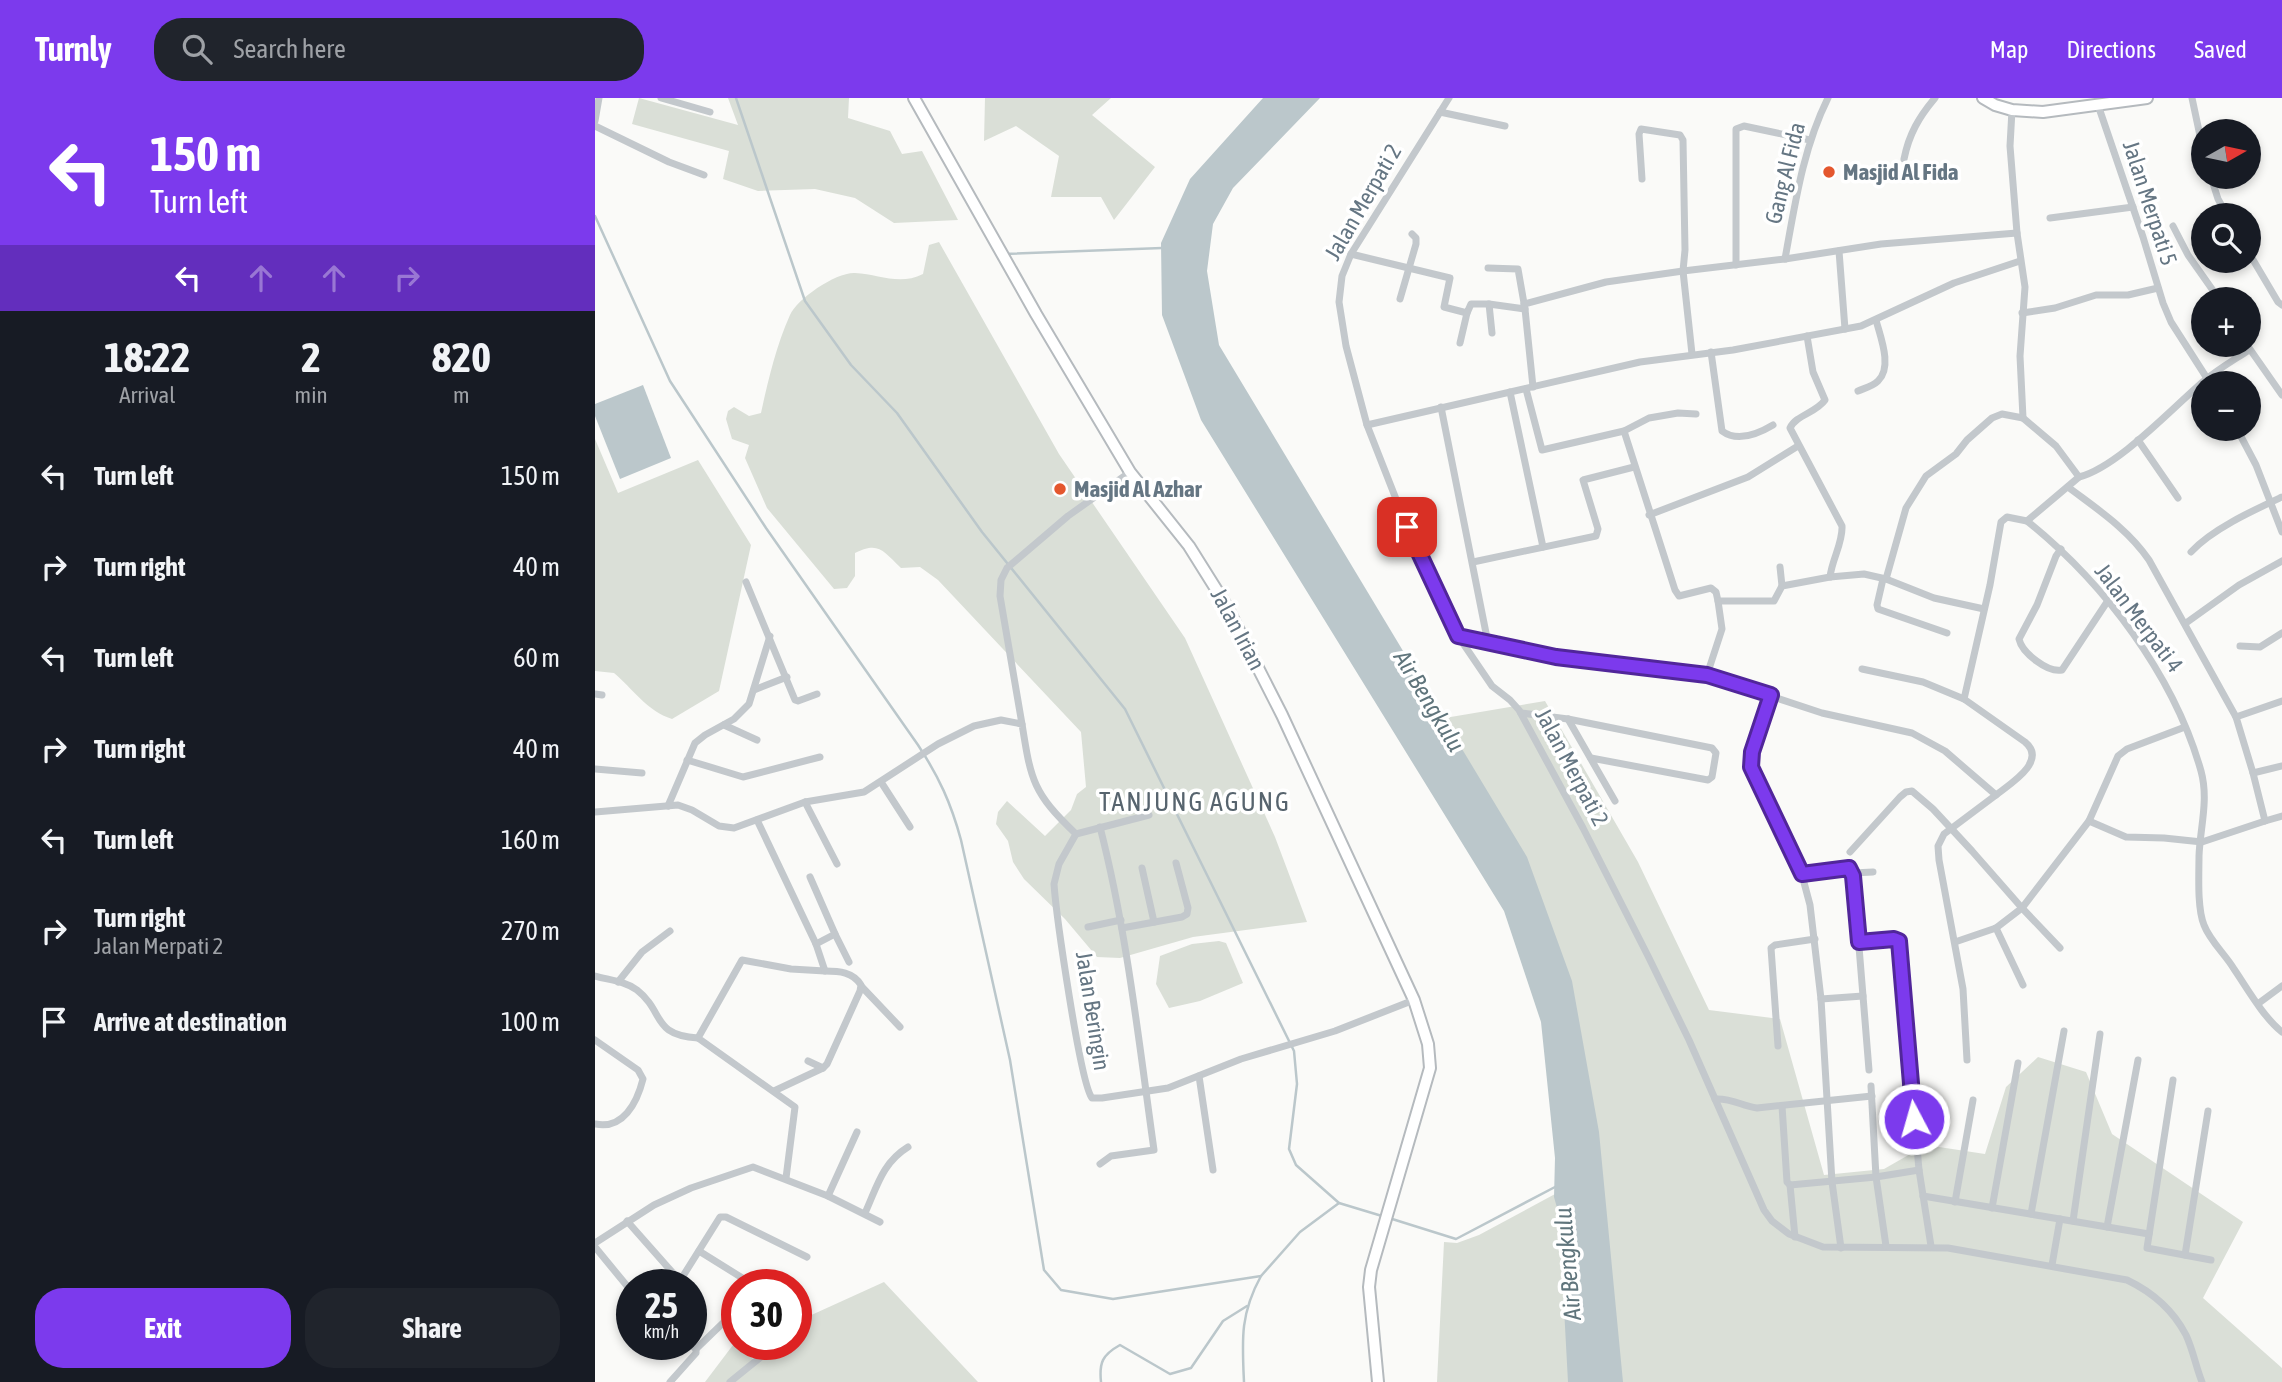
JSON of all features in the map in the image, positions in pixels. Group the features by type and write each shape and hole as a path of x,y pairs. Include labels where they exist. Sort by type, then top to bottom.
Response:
{"main road":[{"name":"Jalan Irian","path":"914,98 1036,314 1130,472 1189,546 1246,642 1414,1000 1428,1044 1430,1068 1374,1254 1369,1287 1378,1382"},
{"path":"1983,98 2012,110 2043,112 2147,98"}],"street":[{"path":"599,98 595,123 659,157 704,175"},
{"path":"661,98 709,112"},
{"name":"Jalan Merpati 2","path":"1449,98 1351,254 1342,276 1339,302 1346,346 1367,425 1407,527 1458,636 1492,686 1521,713 1649,958 1764,1210 1781,1229 1795,1237"},
{"name":"Gang Al Fida","path":"1785,259 1810,140 1828,98"},
{"path":"1904,159 1911,132 1934,98"},
{"path":"2192,98 2196,119"},
{"name":"Jalan Merpati 5","path":"2098,105 2171,322 2202,371"},
{"path":"2012,110 2010,146 2026,299 2022,313 2020,356 2022,418"},
{"path":"1440,112 1505,126"},
{"path":"1736,265 1736,130 1744,126 1810,140"},
{"path":"1641,179 1641,129 1679,135 1683,140 1685,250 1682,271 1692,354"},
{"path":"2050,218 2133,208"},
{"path":"2173,226 2188,255 2211,287"},
{"path":"1460,343 1471,304 1524,307 1606,282 1903,242 2017,233"},
{"path":"1400,299 1416,241 1412,234"},
{"path":"1839,251 1845,329"},
{"path":"1351,254 1450,278 1444,307 1467,313"},
{"path":"1367,425 1627,365 1861,326 1954,283 2020,261"},
{"path":"1488,268 1518,269 1524,307 1529,388 1542,450 1623,431 1649,418 1678,413 1696,414"},
{"path":"2261,273 2282,305"},
{"path":"2022,313 2055,308 2096,295 2128,295 2158,288"},
{"path":"1489,304 1492,333"},
{"path":"1858,391 1876,383 1882,376 1884,354 1876,320"},
{"path":"1807,336 1813,372 1825,400 1790,425 1798,446 1842,526 1830,577"},
{"path":"1711,352 1723,431 1730,436 1748,436 1773,425"},
{"path":"2220,371 2236,357"},
{"path":"2255,357 2282,395"},
{"path":"1510,392 1543,547"},
{"path":"1963,699 2001,522 2007,517 2027,521 2079,477 2089,474 2138,440 2191,395"},
{"path":"1441,407 1489,643"},
{"path":"1947,633 1878,609 1877,605 1906,508 1926,475 1956,454 1967,440 1992,418 2002,414 2022,418 2056,446 2079,477"},
{"path":"1623,431 1677,595 1683,596 1711,588 1715,590 1719,601 1722,629 1707,675"},
{"path":"2138,440 2178,498"},
{"path":"2243,441 2256,465 2282,532"},
{"path":"1649,515 1748,477 1798,446"},
{"path":"1473,562 1598,534 1583,480 1635,467"},
{"path":"1130,472 1068,516 1007,568 1001,580 1000,596 1031,776 1038,792 1052,811 1076,834 1149,815"},
{"name":"Jalan Merpati 4","path":"2068,486 2137,543 2186,623 2235,717 2265,821"},
{"path":"2191,552 2199,544 2282,497"},
{"name":"Jalan Merpati 4","path":"2027,521 2061,550 2107,602 2151,660 2185,727 2202,772 2205,803 2199,853 2204,927 2246,988 2282,1032"},
{"path":"2061,550 2019,639 2021,646 2049,669 2062,670 2107,602"},
{"path":"2186,623 2239,584 2282,561"},
{"path":"1719,601 1774,601 1782,586 1780,567"},
{"path":"1782,586 1864,574 1934,598 1984,609"},
{"path":"746,582 796,701 817,694"},
{"path":"2240,646 2260,647 2282,632"},
{"path":"668,806 697,741 745,710 754,690 770,636"},
{"path":"1458,636 1565,659 1707,675 1822,713 1903,730 1922,737 1945,751 1996,795"},
{"path":"1862,668 1923,682 1963,699 2025,742 2033,751 2033,758 2022,774 1940,840 1938,852 1965,1006 1968,1060"},
{"path":"754,690 787,677"},
{"path":"1771,695 1752,752 1751,767 1802,874 1810,905 1821,999 1832,1182 1841,1248"},
{"path":"2235,717 2278,703"},
{"path":"1521,713 1567,719 1712,748 1716,753 1712,777 1708,780 1591,758"},
{"path":"1567,719 1615,801"},
{"path":"595,812 668,806 688,808 727,829 805,802 857,794 881,782 938,744 974,726 1007,721 1022,724"},
{"path":"724,725 757,740"},
{"path":"1955,942 1996,928 2022,908 2089,821 2118,756 2127,749 2185,727"},
{"path":"687,760 743,777 820,757"},
{"path":"2253,773 2282,766"},
{"path":"595,769 642,773"},
{"path":"881,782 909,827"},
{"path":"1850,852 1908,791 1914,792 1952,829 2060,948"},
{"path":"805,802 837,864"},
{"path":"2089,821 2116,835 2126,837 2201,842 2282,816"},
{"path":"757,820 816,944 825,971"},
{"path":"1100,827 1121,924 1154,1150 1111,1156 1100,1164"},
{"name":"Jalan Beringin","path":"1076,834 1059,864 1053,884 1087,1088 1094,1098 1145,1093 1168,1087 1291,1043 1335,1031 1414,1000"},
{"path":"1088,927 1182,918 1188,912 1176,863"},
{"path":"1802,874 1846,867 1853,873 1873,872"},
{"path":"1142,868 1154,922"},
{"path":"1853,873 1869,1069"},
{"path":"810,877 849,962"},
{"path":"1996,928 2023,985"},
{"path":"618,982 642,952 670,931"},
{"path":"816,944 835,934"},
{"path":"1778,1046 1771,948 1775,945 1815,939"},
{"path":"1859,942 1896,939 1900,943 1919,1170 1931,1246"},
{"path":"698,1038 742,960 768,966 849,974 858,979 862,987 900,1027"},
{"path":"595,976 633,988 641,994 659,1022 670,1032 683,1037 698,1038 796,1109 786,1178"},
{"path":"2259,1003 2282,986"},
{"path":"774,1091 823,1068 829,1062 862,987"},
{"path":"1821,999 1863,996"},
{"path":"2031,1214 2064,1031"},
{"path":"2073,1221 2085,1153 2100,1034"},
{"path":"595,1040 635,1067 643,1079 636,1099 626,1115 612,1124 595,1124"},
{"path":"2108,1227 2138,1060"},
{"path":"809,1061 823,1068"},
{"path":"1992,1208 2018,1063"},
{"path":"1199,1076 1213,1170"},
{"path":"2173,1080 2147,1248 2211,1260"},
{"path":"1871,1086 1876,1177 1886,1246"},
{"path":"1715,1099 1733,1099 1747,1107 1757,1108 1872,1096"},
{"path":"1955,1202 1973,1100"},
{"path":"1782,1106 1787,1182 1790,1185 1795,1237 1815,1245 1841,1248 1931,1246 2127,1280 2148,1292 2171,1312 2186,1336 2202,1382"},
{"path":"2185,1255 2208,1111"},
{"path":"828,1196 857,1132"},
{"path":"865,1213 886,1166 894,1156 908,1147"},
{"path":"616,1272 595,1245 654,1205 691,1188 747,1168 761,1169 786,1178 880,1222"},
{"path":"1790,1185 1919,1170"},
{"path":"1923,1196 2149,1234"},
{"path":"688,1269 717,1220 723,1216 807,1257"},
{"path":"2052,1265 2060,1219"},
{"path":"627,1221 667,1269"},
{"path":"699,1251 728,1269"},
{"path":"707,1335 721,1324"},
{"path":"670,1382 690,1360"},
{"path":"730,1382 757,1360"}],"shaded area":[{"path":"639,98 738,125 728,98 849,98 848,118 890,131 902,154 922,151 958,220 894,223 855,198 815,189 758,191 723,179 729,151 632,124"},
{"path":"985,98 1111,98 1092,115 1155,167 1114,220 1101,197 1051,197 1059,156 1016,126 984,141"},
{"path":"939,242 1059,454 1185,638 1275,837 1307,922 1193,937 1120,958 1097,957 1065,919 1024,879 1013,862 1008,841 996,824 998,812 1007,801 1045,836 1071,810 1077,794 1086,787 1081,732 938,580 920,567 901,568 880,550 870,548 855,553 855,576 847,588 834,589 767,508 745,458 749,445 732,439 726,419 728,411 734,407 749,416 761,413 777,351 790,315 800,302 818,288 847,274 906,279 923,274 929,245"},
{"path":"595,439 618,493 698,460 751,545 719,691 672,719 655,711 614,673 595,671"},
{"path":"1545,701 1638,862 1709,1010 1780,1019 1824,1175 1884,1169 1926,1145 1985,1154 2006,1087 2038,1057 2086,1072 2112,1134 2243,1222 2203,1298 2282,1368 2282,1382 1437,1382 1444,1242 1457,1243 1479,1235 1568,1187 1593,1145 1433,720"},
{"path":"1219,941 1226,943 1243,983 1200,1001 1169,1008 1156,984 1160,956 1192,944"},
{"path":"884,1282 978,1382 705,1382 722,1360 812,1360 812,1315"}],"water":[{"name":"Air Bengkulu","path":"1263,98 1320,98 1233,188 1213,224 1207,271 1219,345 1527,857 1572,981 1599,1132 1623,1382 1568,1382 1559,1215 1554,1197 1555,1158 1541,1022 1504,911 1201,420 1162,315 1161,243 1190,179"},
{"path":"643,385 671,458 620,479 595,416 595,404"}],"waterway":[{"path":"736,98 805,301 851,365 897,413 982,532 1125,709 1294,1051 1297,1084 1289,1149 1296,1165 1339,1203 1382,1216"},
{"path":"595,216 670,381 766,528 918,745 949,802 961,840 1010,1060 1044,1270 1061,1290 1113,1299 1261,1276 1300,1232 1339,1203"},
{"path":"1005,254 1162,248"},
{"path":"1389,1218 1456,1239 1555,1187"},
{"path":"1244,1382 1244,1327 1249,1303 1261,1276"},
{"path":"1101,1382 1103,1360 1120,1345 1170,1374 1191,1368 1223,1321 1247,1306"}],"place":[{"name":"Masjid Al Fida","path":"1829,172"},
{"name":"Masjid Al Azhar","path":"1060,489"}],"district":[{"name":"TANJUNG AGUNG","path":"1195,802"}],"route":[{"path":"1407,527 1458,636 1573,660 1707,675 1771,695 1752,752 1751,767 1802,874 1849,868 1853,876 1859,942 1894,939 1899,941 1914,1119"}]}
